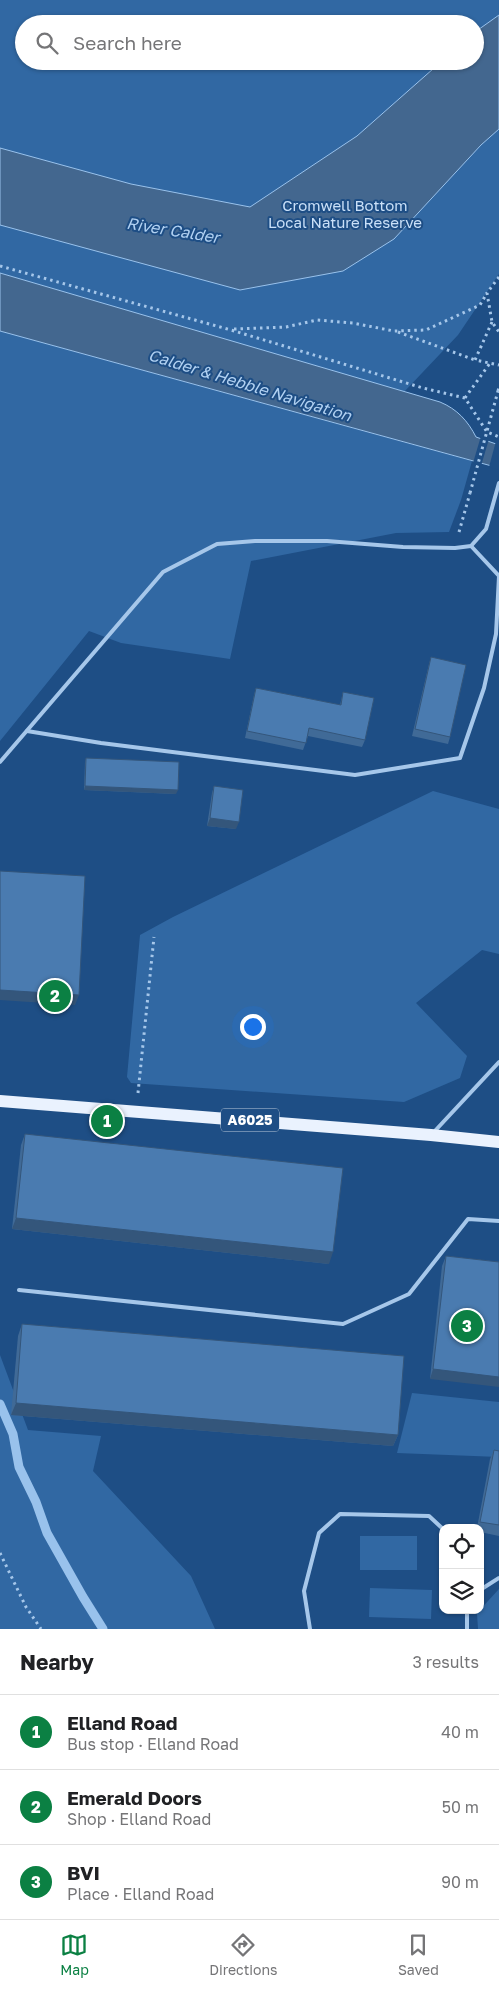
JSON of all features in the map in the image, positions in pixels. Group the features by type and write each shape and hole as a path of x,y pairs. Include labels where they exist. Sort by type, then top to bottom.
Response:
{"main road":[{"name":"A6025","path":"0,1101 499,1142"}],"lane":[{"path":"0,762 163,572 218,544 255,541 327,542 403,547 455,548 471,546 486,529 499,483"},
{"path":"27,731 101,743 355,775 460,758 484,688 496,624 498,576 471,546"},
{"path":"431,1135 499,1062"},
{"path":"19,1290 343,1324 409,1294 468,1219 499,1221"},
{"path":"310,1629 304,1591 319,1533 340,1514 429,1516 439,1525"},
{"path":"484,1587 499,1578"},
{"path":"467,1614 467,1629"}],"path":[{"path":"0,266 231,330 423,388 465,398 487,432 499,436"},
{"path":"394,331 426,330 480,305 499,277"},
{"path":"487,293 492,322 499,332"},
{"path":"231,330 286,327 317,320 353,323 394,331 475,360 499,365"},
{"path":"475,360 492,322"},
{"path":"465,398 490,363"},
{"path":"455,548 498,389"},
{"path":"137,1111 154,937"},
{"path":"0,1553 26,1607 41,1629"}],"green space":[{"name":"Cromwell Bottom Local Nature Reserve","path":"0,0 499,0 499,274 458,335 404,392 0,273"},
{"path":"0,331 472,461 461,500 449,532 396,533 251,561 230,659 121,643 89,631 0,741"},
{"path":"433,791 499,809 499,954 482,950 416,1003 467,1056 460,1078 404,1102 131,1083 127,1077 140,935 173,917"},
{"path":"0,1355 28,1430 101,1436 93,1471 191,1576 215,1629 0,1629"},
{"path":"412,1393 499,1402 499,1457 397,1453"},
{"path":"360,1536 417,1536 417,1570 360,1570"},
{"path":"370,1588 432,1590 431,1619 369,1617"},
{"path":"499,1589 499,1629 478,1629 477,1614 484,1614 484,1605"}],"water":[{"name":"River Calder","path":"499,15 499,129 481,145 394,239 343,271 240,290 0,225 0,148 131,184 250,207 357,136 432,70 484,70 484,26"},
{"name":"Calder & Hebble Navigation","path":"0,273 440,402 452,408 461,416 476,437 499,445 499,468 0,331"}],"pier":[{"path":"481,436 489,439 481,466 473,463"},
{"path":"496,441 499,442 499,470 489,467"}],"building":[{"path":"431,657 466,665 450,737 415,729"},
{"path":"256,688 341,705 343,692 374,698 365,740 309,728 306,743 247,731"},
{"path":"86,758 179,762 178,790 85,786"},
{"path":"214,786 243,790 239,822 210,818"},
{"path":"0,871 85,876 79,995 0,990"},
{"path":"25,1134 343,1168 333,1252 16,1218"},
{"path":"446,1256 499,1262 499,1377 433,1369"},
{"path":"22,1324 404,1356 398,1435 16,1403"},
{"path":"494,1450 499,1451 499,1525 480,1522"}],"waterway":[{"path":"0,1404 13,1434 19,1467 36,1502 47,1533 103,1629"}],"place":[{"name":"Emerald Doors","path":"55,996"},
{"name":"Elland Road","path":"107,1121"},
{"name":"BVI","path":"467,1326"}]}
